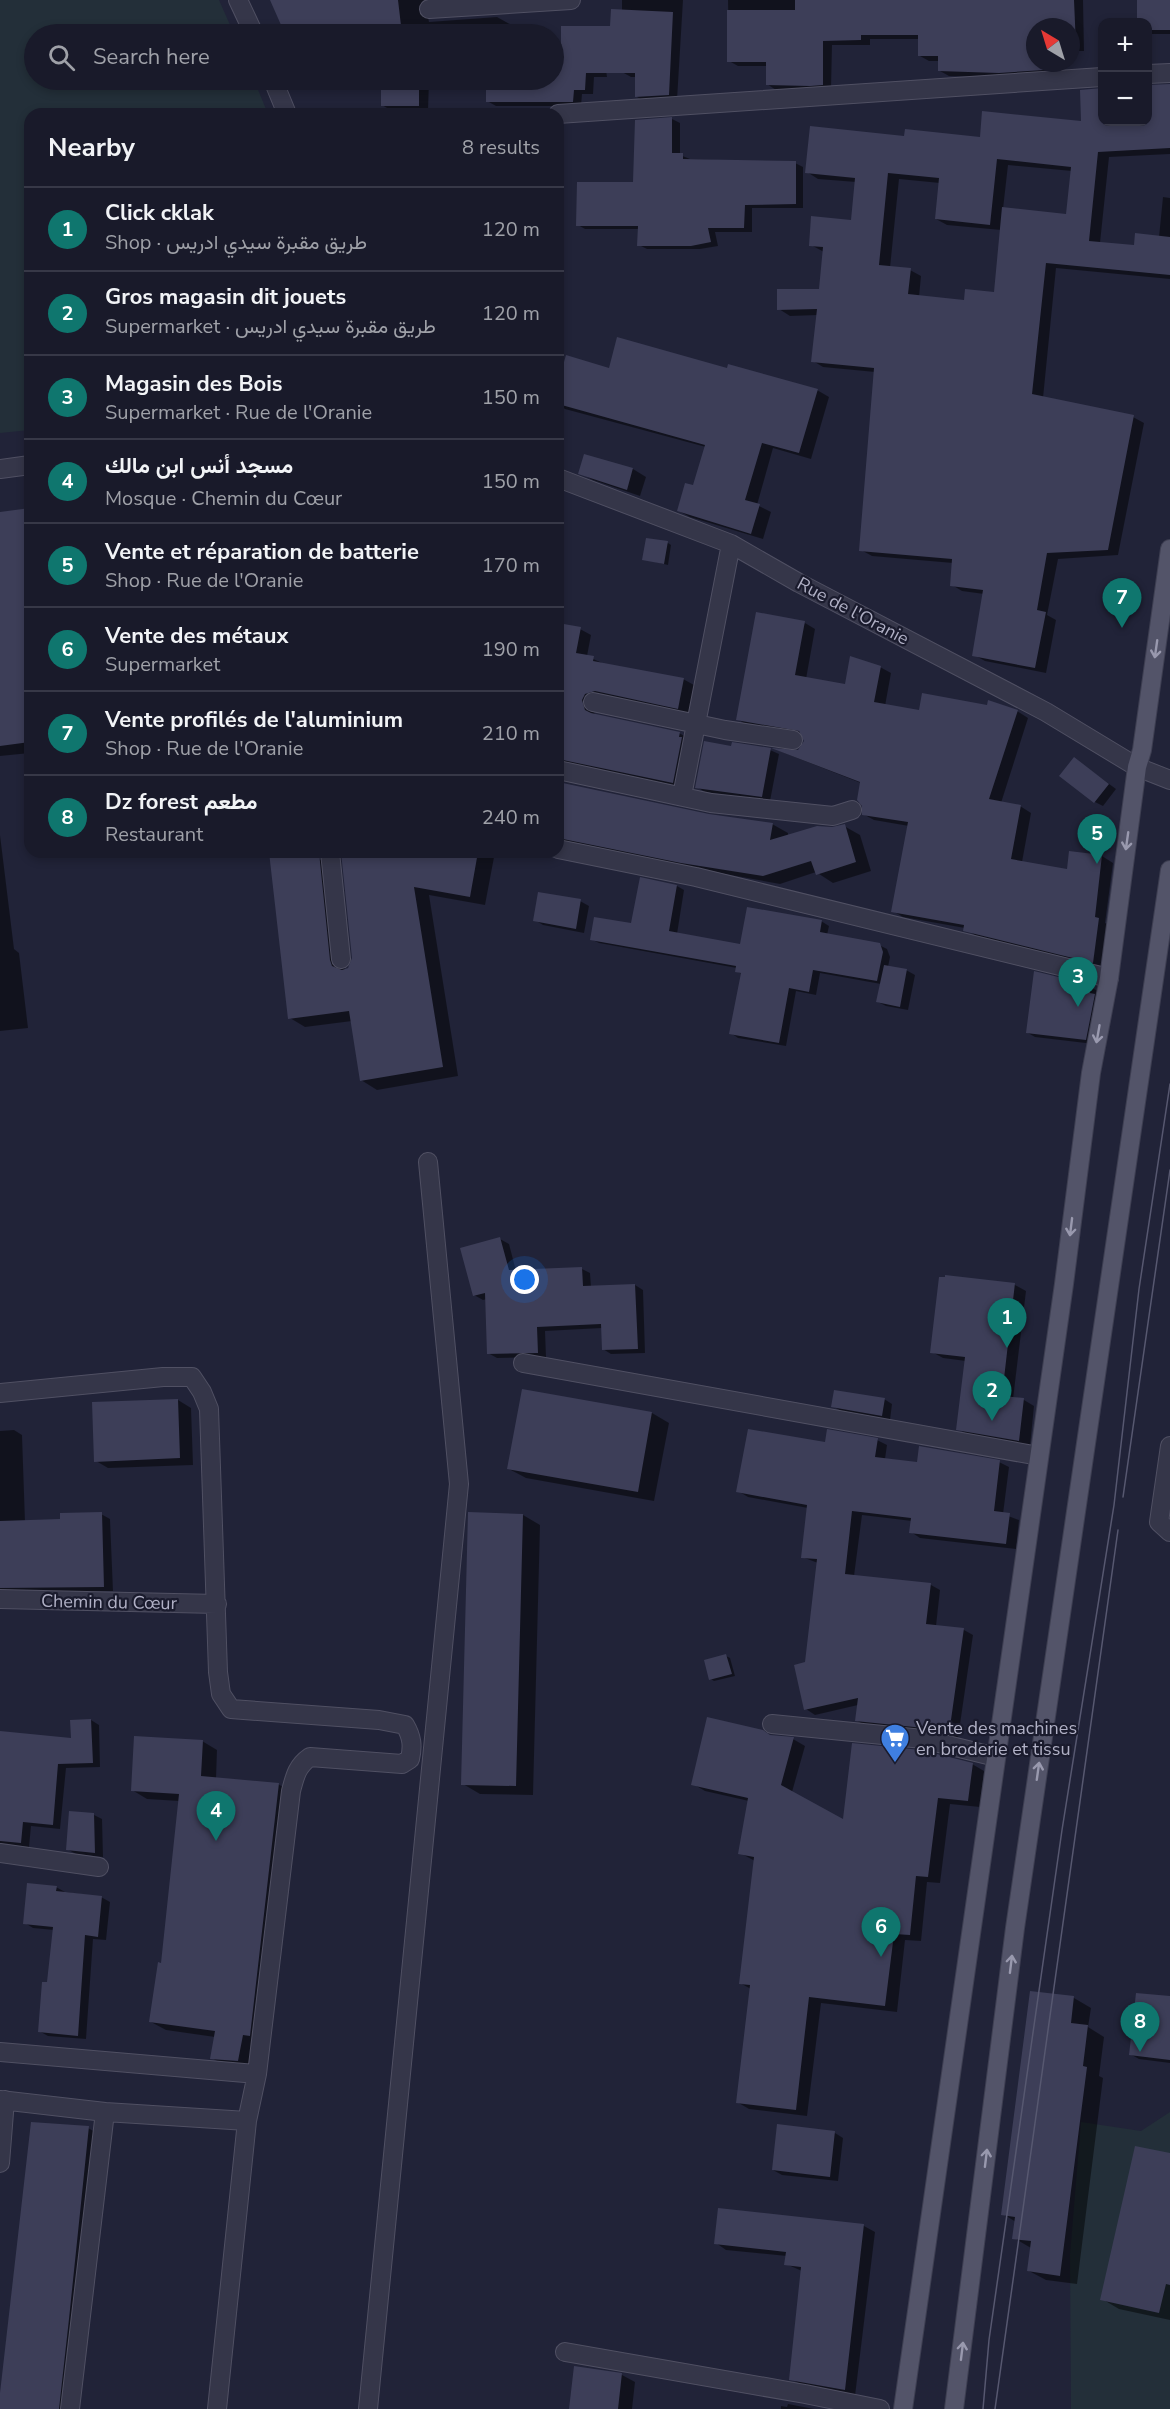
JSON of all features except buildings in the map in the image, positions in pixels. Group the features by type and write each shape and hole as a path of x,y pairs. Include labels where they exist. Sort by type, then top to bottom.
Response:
{"main road":[{"path":"903,2409 1040,1456 1091,1073 1109,978 1137,767 1142,750 1170,549"},
{"path":"954,2409 1016,1928 1170,870"}],"street":[{"path":"238,0 249,24"},
{"path":"429,9 571,0"},
{"path":"1152,74 1170,73"},
{"path":"564,114 1098,77"},
{"path":"277,90 284,108"},
{"path":"0,469 24,466"},
{"name":"Rue de l'Oranie","path":"564,480 731,544 1046,712 1137,767 1170,780"},
{"path":"682,796 731,544"},
{"path":"593,702 697,722 725,730 793,740"},
{"path":"564,771 711,802 833,816 852,810"},
{"path":"564,850 696,877 1109,978"},
{"path":"331,858 341,959"},
{"path":"368,2409 459,1484 428,1161"},
{"path":"523,1364 1040,1456"},
{"path":"0,1393 163,1377 192,1377 209,1409 221,1694 231,1708 379,1720 405,1725 412,1736 410,1759 402,1764 310,1757 300,1763 295,1773 257,2074 247,2121 217,2409"},
{"path":"1164,1527 1170,1446"},
{"name":"Chemin du Cœur","path":"0,1599 217,1604"},
{"path":"772,1724 923,1739 996,1757"},
{"path":"0,1852 99,1867"},
{"path":"0,2052 257,2074"},
{"path":"0,2163 2,2100 105,2112 247,2121"},
{"path":"70,2409 105,2112"},
{"path":"565,2352 880,2409"}],"shaded area":[{"path":"0,0 219,0 230,24 24,24 24,90 258,90 266,108 24,108 24,431 0,433"},
{"path":"1170,2112 1170,2409 1071,2409 1070,2255 1081,2122 1141,2131"}],"tram line":[{"path":"983,2409 989,2340 1062,1830 1114,1505 1139,1289 1170,1084"},
{"path":"1123,1497 1170,1170"},
{"path":"995,2409 1118,1530"}],"place":[{"name":"Vente profilés de l'aluminium","path":"1122,628"},
{"name":"Vente et réparation de batterie","path":"1097,864"},
{"name":"Magasin des Bois","path":"1078,1007"},
{"name":"Click cklak","path":"1007,1348"},
{"name":"Gros magasin dit jouets","path":"992,1421"},
{"name":"Vente des machines en broderie et tissu","path":"895,1764"},
{"name":"مسجد أنس ابن مالك","path":"216,1841"},
{"name":"Vente des métaux","path":"881,1957"},
{"name":"Dz forest مطعم","path":"1140,2052"}]}
